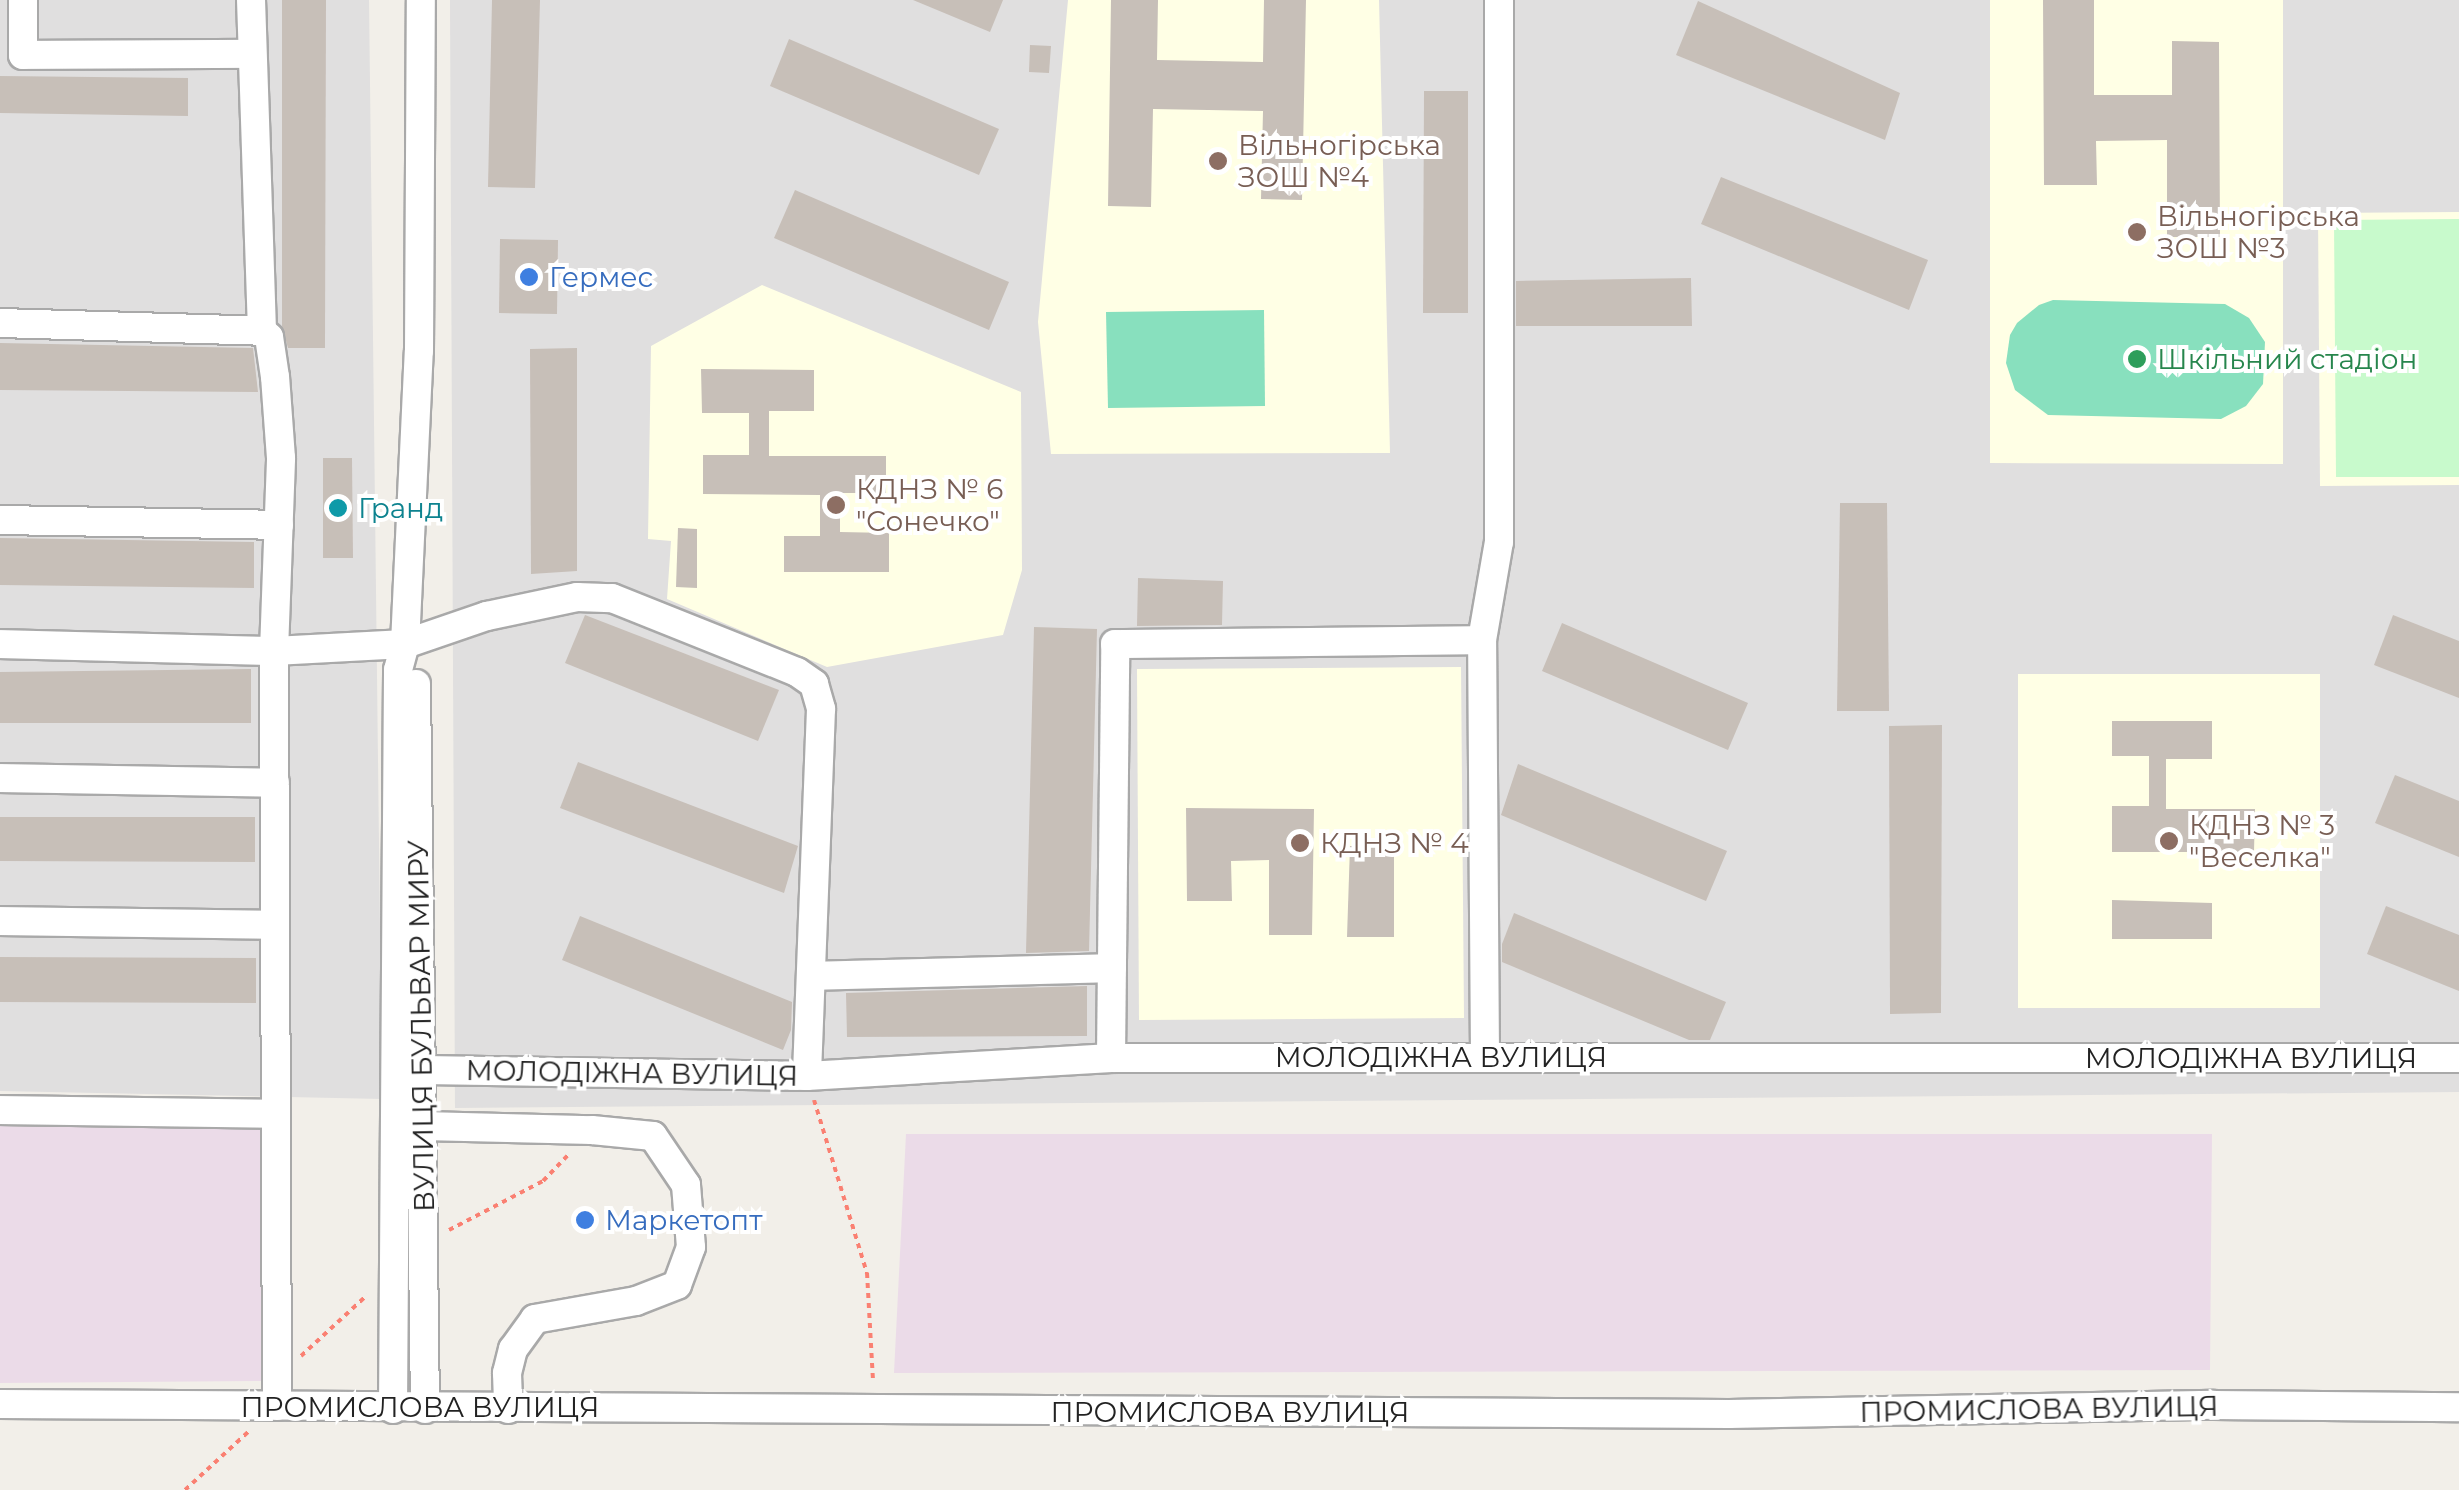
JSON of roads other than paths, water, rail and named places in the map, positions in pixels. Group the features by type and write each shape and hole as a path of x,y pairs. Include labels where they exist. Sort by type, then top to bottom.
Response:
{"street":[{"path":"23,0 23,54 251,54"},
{"path":"252,0 262,332"},
{"name":"ВУЛИЦЯ БУЛЬВАР МИРУ","path":"394,1409 398,670 406,644 418,351 420,0"},
{"path":"1485,1056 1482,640 1500,542 1499,0"},
{"path":"0,323 262,332 269,337 276,378 279,525 274,651 273,925 277,1406"},
{"path":"0,520 279,525"},
{"path":"0,644 274,651 406,644 487,616 577,597 612,598 797,672 814,684 821,710 806,1076"},
{"path":"1111,1058 1115,644 1482,640"},
{"name":"ВУЛИЦЯ БУЛЬВАР МИРУ","path":"406,644 416,671 424,1070 425,1409"},
{"path":"0,778 275,782"},
{"path":"0,921 273,925"},
{"path":"812,976 1112,968"},
{"name":"МОЛОДІЖНА ВУЛИЦЯ","path":"424,1070 806,1076 1111,1058 2459,1058"},
{"path":"0,1110 275,1114"},
{"path":"423,1126 592,1130 653,1136 686,1185 692,1247 677,1285 636,1300 535,1319 513,1348 507,1373 508,1409"},
{"name":"ПРОМИСЛОВА ВУЛИЦЯ","path":"0,1404 1729,1414 2214,1405 2459,1407"}],"place":[{"name":"Вільногірська ЗОШ №4","path":"1218,161"},
{"name":"Вільногірська ЗОШ №3","path":"2137,232"},
{"name":"Гермес","path":"529,277"},
{"name":"Шкільний стадіон","path":"2137,359"},
{"name":"КДНЗ № 6 \"Сонечко\"","path":"836,505"},
{"name":"Гранд","path":"338,508"},
{"name":"КДНЗ № 3 \"Веселка\"","path":"2169,841"},
{"name":"КДНЗ № 4","path":"1300,843"},
{"name":"Маркетопт","path":"585,1220"}]}
